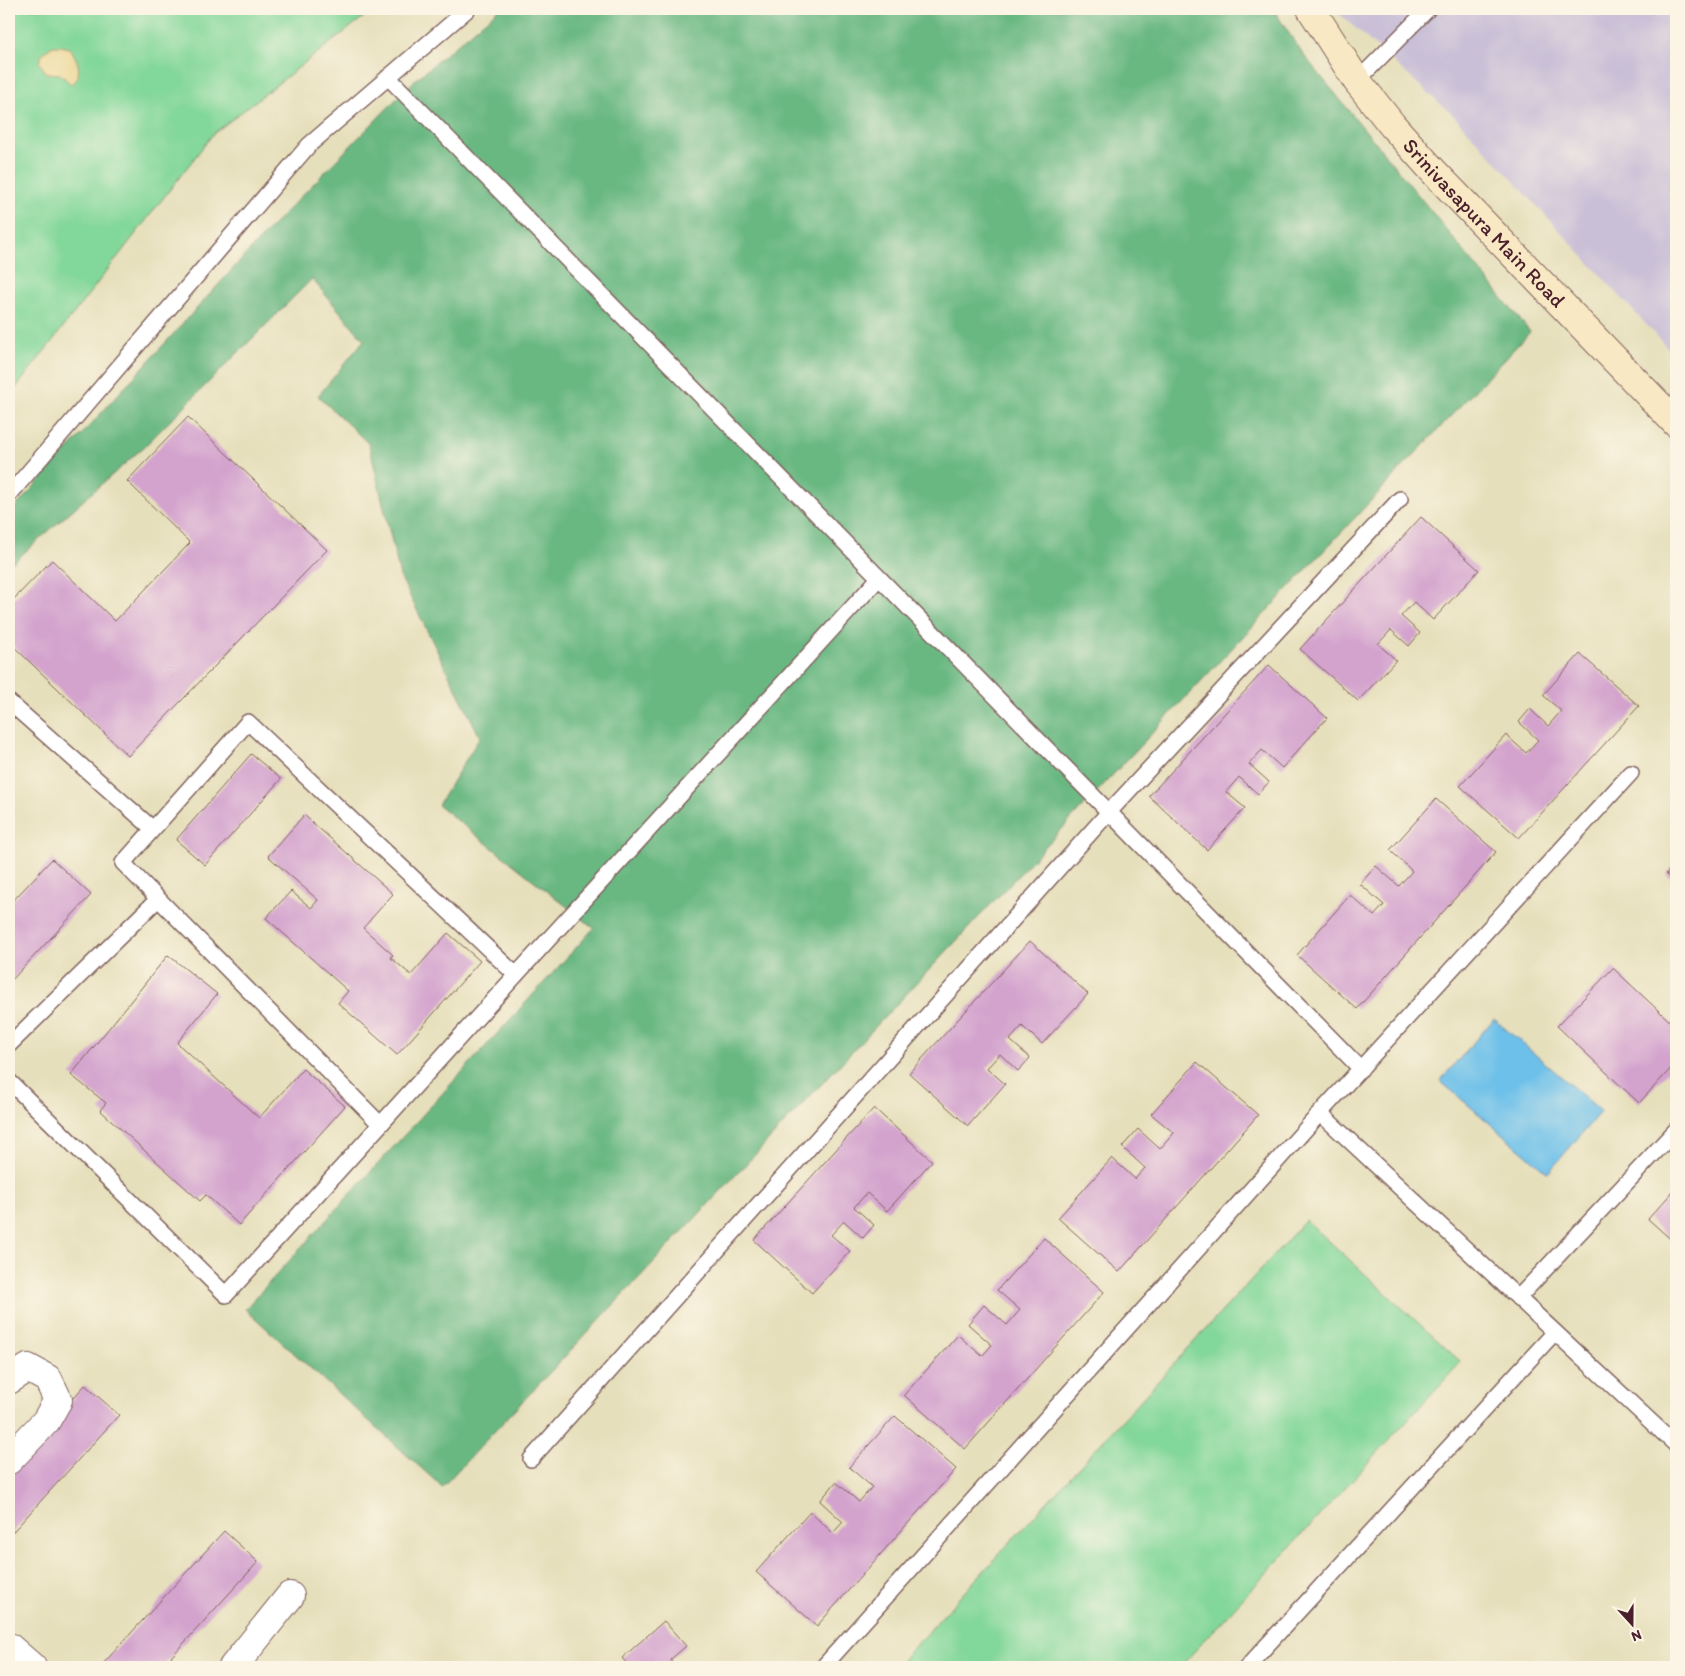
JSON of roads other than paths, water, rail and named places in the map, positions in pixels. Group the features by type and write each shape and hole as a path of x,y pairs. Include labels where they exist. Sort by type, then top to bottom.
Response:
{"street":[{"name":"Srinivasapura Main Road","path":"1310,9 1357,81 1392,126 1435,174 1676,423"},
{"path":"9,1380 28,1368 48,1378 58,1400 46,1421 9,1460"},
{"path":"233,1667 290,1596"},
{"path":"9,1647 32,1667"}],"lane":[{"path":"9,495 309,145 468,9"},
{"path":"1357,81 1428,9"},
{"path":"388,77 1361,1069"},
{"path":"531,1459 1109,812 1400,499"},
{"path":"9,1081 226,1295 879,578"},
{"path":"9,702 153,829"},
{"path":"380,1124 122,863 248,722 516,975"},
{"path":"823,1667 1320,1113 1631,773"},
{"path":"9,1045 158,899"},
{"path":"1320,1113 1676,1445"},
{"path":"1518,1298 1676,1130"},
{"path":"1247,1667 1555,1332"}],"water":[{"path":"1494,1019 1601,1111 1548,1173 1440,1081"}]}
